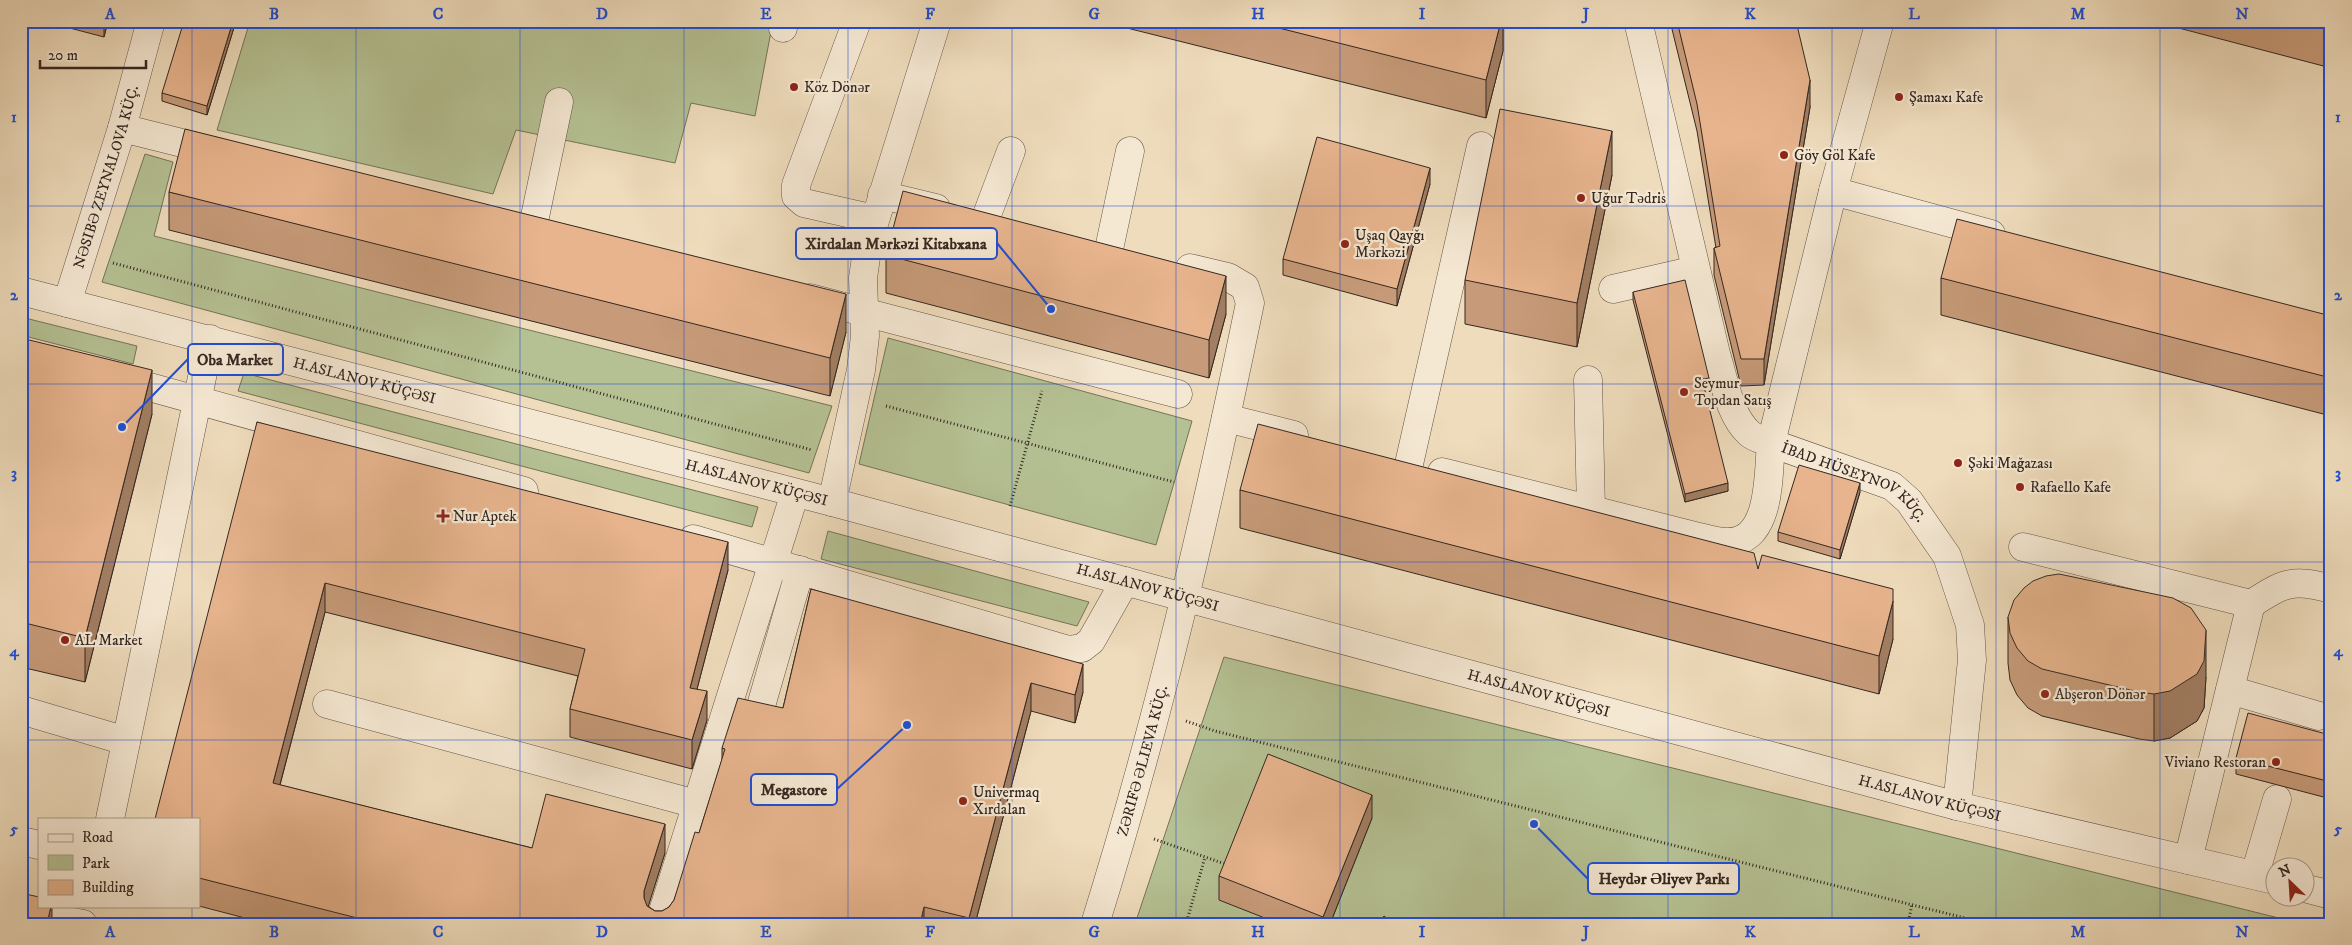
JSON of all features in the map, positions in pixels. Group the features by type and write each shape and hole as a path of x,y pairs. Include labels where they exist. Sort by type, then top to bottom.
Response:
{"street":[{"name":"NƏSIBƏ ZEYNALOVA KÜÇ.","path":"67,303 122,128 152,21"},
{"path":"857,21 796,184 796,196 804,203 878,207 985,220 1014,226"},
{"path":"832,502 861,370 865,336 863,278 868,243 937,21"},
{"path":"1380,456 1699,537 1728,542 1742,538 1755,528 1763,516 1771,443 1750,434 1738,419 1716,354 1638,21"},
{"name":"İBAD HÜSEYNOV KÜÇ.","path":"1880,21 1833,191 1771,443 1892,486 1909,501 1947,556 1970,625 1972,660 1957,806"},
{"path":"504,224 542,234 559,102"},
{"path":"122,128 246,159"},
{"path":"1409,464 1481,146"},
{"path":"985,220 1011,151"},
{"path":"1109,249 1130,151"},
{"path":"1833,191 2014,240"},
{"path":"1080,242 1136,255"},
{"name":"ZƏRIFƏ ƏLIEVA KÜÇ.","path":"1095,924 1125,829 1187,596 1250,303 1245,287 1228,277 1164,262"},
{"path":"1613,288 1696,270"},
{"name":"H.ASLANOV KÜÇƏSI","path":"21,291 832,502 1126,582 1187,596 1957,806 2264,877"},
{"path":"790,293 1178,394"},
{"path":"110,818 210,339"},
{"path":"96,372 544,496"},
{"path":"1588,380 1591,510"},
{"path":"1226,418 1322,442"},
{"path":"659,924 795,493"},
{"path":"668,532 1068,650 1082,648 1091,641 1126,582"},
{"path":"2024,547 2250,604"},
{"path":"759,714 800,570"},
{"path":"2188,860 2250,604 2276,588 2295,582 2331,589"},
{"path":"2230,690 2319,716"},
{"path":"327,704 696,804"},
{"path":"21,710 126,741"},
{"path":"2268,858 2277,799"},
{"path":"21,841 38,845"},
{"path":"2314,891 2331,895"},
{"path":"88,924 91,908"},
{"path":"21,912 83,924"}],"path":[{"path":"107,262 816,451"},
{"path":"1010,506 1042,390"},
{"path":"883,405 1174,482"},
{"path":"1157,711 1215,731 1989,924"},
{"path":"1125,829 1232,867"},
{"path":"1186,924 1205,857"},
{"path":"1908,924 1912,904"}],"green space":[{"path":"250,21 773,21 755,116 691,103 675,163 516,130 493,194 217,130"},
{"path":"145,154 173,162 154,236 832,406 809,473 102,282"},
{"path":"21,317 137,346 133,364 21,335"},
{"path":"888,338 1192,421 1156,545 859,464"},
{"path":"244,373 758,507 752,527 238,391"},
{"path":"828,531 1089,602 1077,626 821,559"},
{"path":"1224,657 2303,924 1135,924"}],"building":[{"path":"184,21 233,21 207,106 162,93"},
{"path":"1251,21 1501,21 1486,80"},
{"path":"1677,21 1796,21 1810,80 1764,359 1741,359 1714,248 1720,246 1697,104"},
{"path":"2297,21 2331,21 2331,30"},
{"path":"1500,109 1612,131 1577,303 1465,280"},
{"path":"185,129 846,294 830,358 169,192"},
{"path":"1317,137 1430,168 1397,289 1283,259"},
{"path":"903,191 1226,276 1209,340 886,255"},
{"path":"1957,219 2331,316 2331,378 1941,278"},
{"path":"1685,280 1709,378 1702,379 1728,483 1685,494 1633,292"},
{"path":"21,338 152,370 85,638 21,622 21,447 25,433 21,432"},
{"path":"257,422 728,542 690,688 707,691 692,740 570,709 585,649 325,583 273,783 532,848 546,794 665,824 644,891 647,906 655,911 662,911 669,907 674,900 695,832 699,833 725,749 722,748 738,698 783,708 811,589 1083,664 1075,695 1031,683 969,918 924,907 920,924 381,924 200,878 200,818 155,818"},
{"path":"1258,424 1754,553 1758,569 1762,555 1893,589 1893,601 1879,656 1240,490"},
{"path":"1799,465 1860,483 1840,550 1778,532"},
{"path":"2059,574 2173,598 2191,608 2206,630 2204,661 2197,674 2170,691 2154,694 2042,669 2028,661 2017,648 2010,633 2008,617 2014,600 2033,581"},
{"path":"2248,713 2330,735 2331,733 2331,782 2236,758"},
{"path":"1268,754 1372,795 1323,917 1219,876"},
{"path":"21,893 38,897 38,908 51,908 47,924 21,924"},
{"path":"1384,916 1394,924 1377,924"}],"place":[{"name":"Köz Dönər","path":"794,87"},
{"name":"Şamaxı Kafe","path":"1899,97"},
{"name":"Göy Göl Kafe","path":"1784,155"},
{"name":"Uğur Tədris","path":"1581,198"},
{"name":"Uşaq Qayğı Mərkəzi","path":"1345,244"},
{"name":"Xirdalan Mərkəzi Kitabxana","path":"1051,309"},
{"name":"Seymur Topdan Satış","path":"1684,392"},
{"name":"Oba Market","path":"122,427"},
{"name":"Şəki Mağazası","path":"1958,463"},
{"name":"Rafaello Kafe","path":"2020,487"},
{"name":"Nur Aptek","path":"443,516"},
{"name":"AL Market","path":"65,640"},
{"name":"Abşeron Dönər","path":"2045,694"},
{"name":"Megastore","path":"907,725"},
{"name":"Viviano Restoran","path":"2276,762"},
{"name":"Univermaq Xırdalan","path":"963,801"},
{"name":"Heydər Əliyev Parkı","path":"1534,824"}]}
